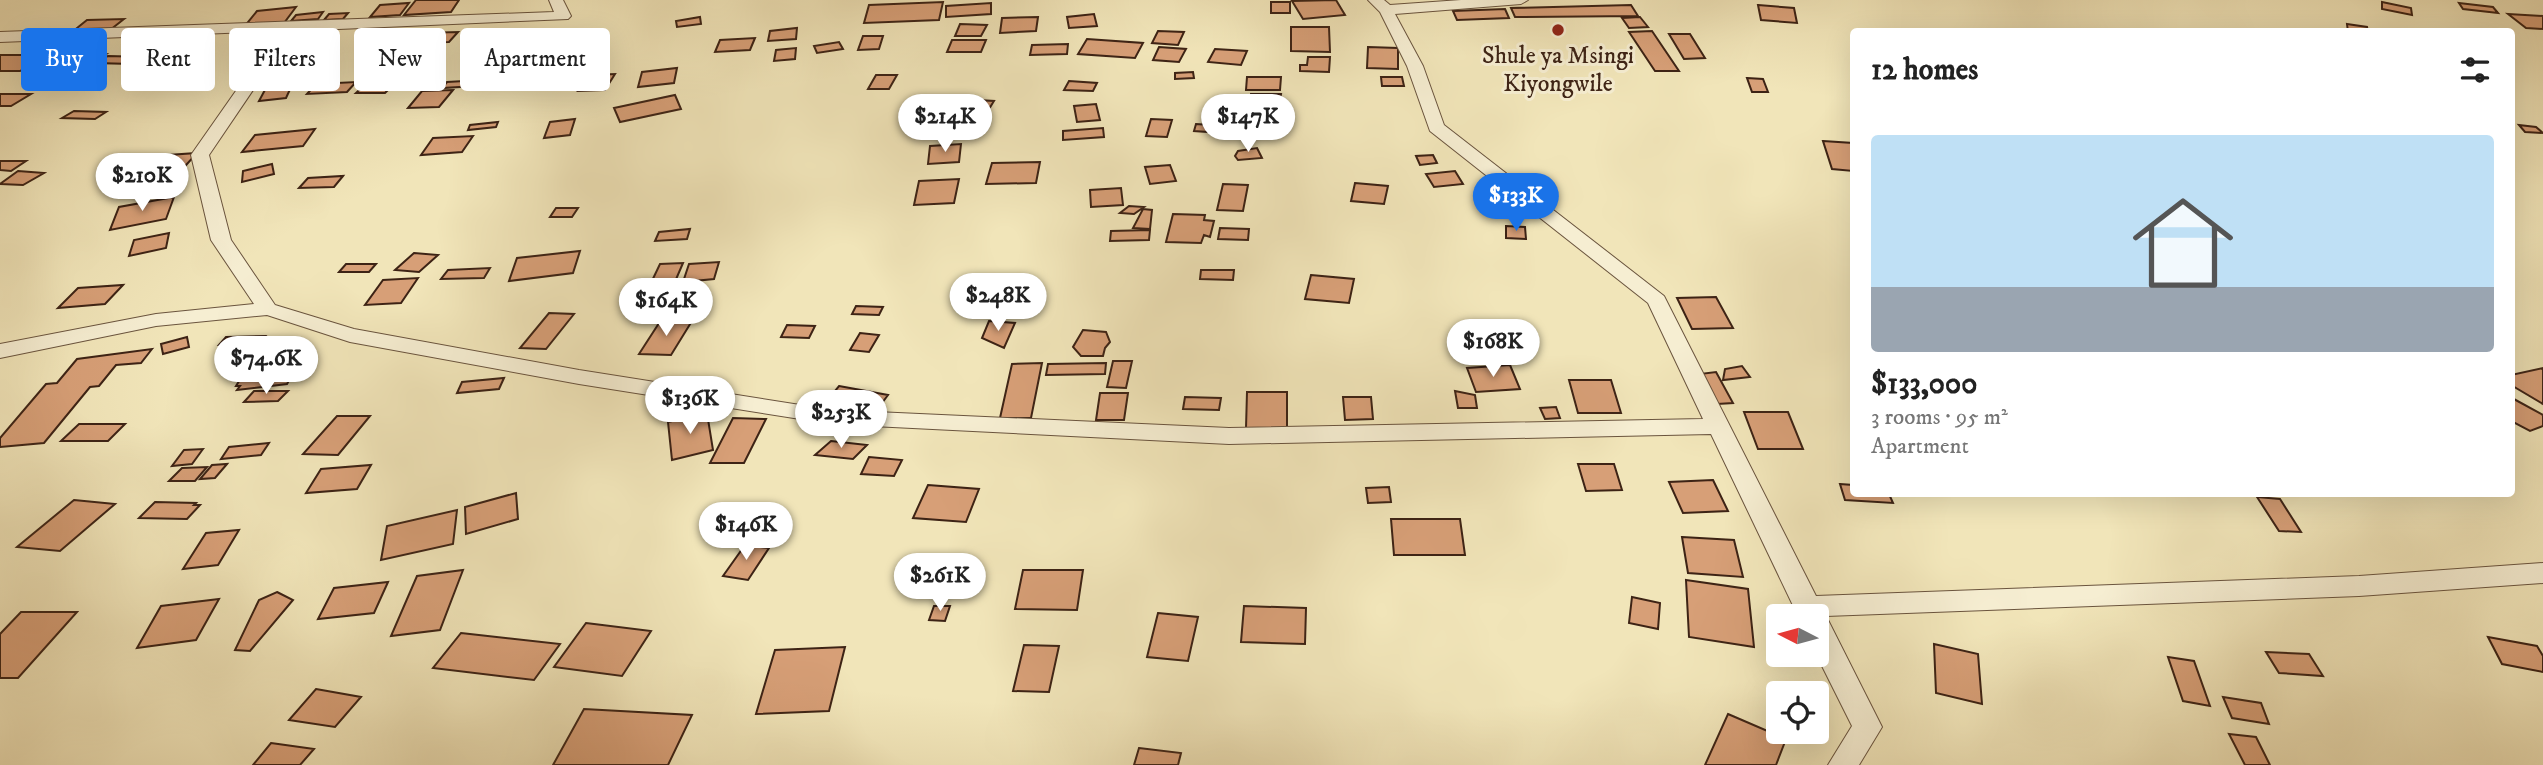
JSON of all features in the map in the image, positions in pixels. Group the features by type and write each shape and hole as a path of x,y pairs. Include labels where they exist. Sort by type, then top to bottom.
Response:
{"street":[{"path":"0,37 563,16 556,0"},
{"path":"1521,0 1380,5 1415,66 1436,127 1657,300 1806,604"},
{"path":"268,309 221,240 200,155 289,26"},
{"path":"0,351 156,320 268,309 350,335 579,377 832,417 1229,436 1719,426"},
{"path":"1829,615 2359,586 2543,573"},
{"path":"1829,650 1867,727 1843,765"}],"building":[{"path":"416,0 459,0 451,12 404,15"},
{"path":"1336,0 1345,15 1303,19 1292,1"},
{"path":"943,2 939,20 864,23 869,5"},
{"path":"1271,2 1290,2 1290,13 1271,13"},
{"path":"2382,2 2411,8 2412,15 2382,9"},
{"path":"409,3 400,15 370,17 380,5"},
{"path":"991,3 991,14 946,17 946,6"},
{"path":"2459,3 2493,7 2498,13 2463,9"},
{"path":"1631,5 1638,16 1515,17 1511,8"},
{"path":"1758,5 1794,8 1797,23 1761,20"},
{"path":"296,7 284,23 244,27 257,11"},
{"path":"1505,9 1509,18 1457,20 1453,11"},
{"path":"323,12 318,19 291,21 296,15"},
{"path":"348,13 343,19 324,20 329,14"},
{"path":"1094,14 1097,26 1069,28 1067,17"},
{"path":"2508,14 2543,16 2543,29 2526,28"},
{"path":"700,17 701,24 677,27 676,21"},
{"path":"1038,17 1036,31 1000,33 1002,18"},
{"path":"1640,17 1648,27 1629,28 1622,18"},
{"path":"124,19 110,30 77,28 87,20"},
{"path":"960,24 987,25 981,36 955,36"},
{"path":"2347,24 2367,28 2348,28"},
{"path":"1291,27 1329,27 1330,52 1291,51"},
{"path":"797,28 796,39 768,41 770,31"},
{"path":"1158,31 1184,32 1178,45 1152,43"},
{"path":"1652,31 1679,71 1655,71 1629,32"},
{"path":"446,32 458,32 446,42"},
{"path":"1669,34 1690,34 1705,58 1684,59"},
{"path":"863,36 883,36 879,49 858,50"},
{"path":"755,38 750,50 715,52 720,40"},
{"path":"1087,39 1143,43 1135,58 1078,54"},
{"path":"952,40 986,40 981,52 947,52"},
{"path":"839,42 843,49 817,53 814,46"},
{"path":"1068,44 1067,54 1030,55 1032,45"},
{"path":"1159,47 1186,49 1179,62 1153,60"},
{"path":"1368,47 1398,48 1398,69 1367,68"},
{"path":"796,48 795,59 774,61 776,50"},
{"path":"1215,49 1247,51 1241,65 1208,62"},
{"path":"0,55 21,55 21,70 0,71"},
{"path":"121,56 121,64 107,63 107,57"},
{"path":"1308,57 1330,57 1329,72 1300,71 1300,65 1307,65"},
{"path":"677,68 674,83 638,87 642,72"},
{"path":"1193,72 1194,78 1175,79 1175,73"},
{"path":"876,75 897,75 889,89 868,89"},
{"path":"1247,77 1281,77 1280,90 1246,90"},
{"path":"1381,77 1402,77 1404,86 1382,86"},
{"path":"1747,78 1763,79 1768,92 1752,92"},
{"path":"460,81 460,87 446,88 447,82"},
{"path":"1069,81 1097,83 1093,91 1064,90"},
{"path":"354,82 354,84 347,92 307,94 310,91 340,91 340,83"},
{"path":"453,90 439,107 408,108 422,91"},
{"path":"264,91 289,91 286,98 259,101"},
{"path":"358,91 387,91 385,93 356,93"},
{"path":"0,94 31,94 11,106 0,106"},
{"path":"1251,94 1281,94 1279,104 1250,103"},
{"path":"675,95 681,109 620,122 614,108"},
{"path":"977,100 994,101 989,109 972,108"},
{"path":"1096,104 1100,120 1077,122 1074,106"},
{"path":"74,111 106,112 95,119 62,118"},
{"path":"966,116 967,133 937,136 937,119"},
{"path":"575,119 570,135 544,138 550,122"},
{"path":"1151,119 1172,120 1167,137 1146,136"},
{"path":"498,122 496,127 468,130 470,125"},
{"path":"1196,124 1224,126 1222,133 1194,131"},
{"path":"2519,125 2536,127 2543,133 2525,132"},
{"path":"1103,128 1104,137 1063,140 1063,131"},
{"path":"315,129 303,146 242,152 255,135"},
{"path":"473,136 462,152 421,155 433,138"},
{"path":"1823,141 1850,143 1850,171 1832,169"},
{"path":"961,144 959,162 928,164 930,146"},
{"path":"1257,148 1262,158 1238,160 1235,156 1238,151"},
{"path":"197,153 177,175 117,179 139,157"},
{"path":"1433,155 1437,163 1420,165 1416,156"},
{"path":"0,161 26,161 11,171 0,170"},
{"path":"1040,162 1036,183 986,184 992,163"},
{"path":"272,164 274,174 242,182 243,171"},
{"path":"1170,165 1176,181 1150,184 1145,167"},
{"path":"18,171 44,173 23,185 0,184"},
{"path":"1455,171 1463,184 1434,187 1426,174"},
{"path":"343,176 334,187 299,188 308,178"},
{"path":"959,179 954,203 914,205 919,181"},
{"path":"1355,183 1388,186 1384,204 1351,201"},
{"path":"1223,184 1248,185 1243,211 1217,210"},
{"path":"1121,188 1123,205 1091,207 1090,190"},
{"path":"174,197 166,219 110,230 119,207"},
{"path":"1129,206 1144,207 1134,214 1120,213"},
{"path":"556,208 578,208 572,217 550,217"},
{"path":"1143,209 1152,210 1150,229 1133,228"},
{"path":"1173,214 1205,215 1204,220 1214,221 1210,237 1204,235 1201,243 1166,242"},
{"path":"1506,226 1525,227 1526,239 1506,238"},
{"path":"1220,228 1249,229 1248,240 1218,239"},
{"path":"690,229 687,239 655,241 659,232"},
{"path":"1150,230 1149,240 1110,241 1111,231"},
{"path":"169,233 166,248 129,256 134,240"},
{"path":"580,251 573,273 509,281 517,258"},
{"path":"414,253 438,255 419,272 395,270"},
{"path":"719,262 714,279 683,282 689,264"},
{"path":"683,263 674,284 650,285 660,264"},
{"path":"346,264 376,264 369,272 339,272"},
{"path":"490,268 484,278 441,279 448,270"},
{"path":"1201,270 1234,270 1233,280 1200,279"},
{"path":"1311,275 1354,279 1349,303 1305,299"},
{"path":"418,278 401,303 365,305 383,280"},
{"path":"123,285 105,304 58,308 78,288"},
{"path":"1716,297 1733,328 1692,329 1677,298"},
{"path":"856,306 883,307 879,315 852,314"},
{"path":"549,313 574,314 546,349 520,348"},
{"path":"661,320 692,321 671,355 639,354"},
{"path":"989,321 1015,323 1004,348 982,338"},
{"path":"787,325 815,326 809,338 781,337"},
{"path":"1083,330 1106,332 1110,342 1103,356 1081,356 1073,347"},
{"path":"860,333 879,335 869,352 850,350"},
{"path":"265,336 258,343 219,345 226,337"},
{"path":"187,337 189,347 163,354 161,344"},
{"path":"152,349 141,363 116,365 99,386 90,387 44,443 0,447 0,438 46,384 57,383 77,359"},
{"path":"1113,361 1132,361 1126,388 1107,387"},
{"path":"291,362 286,371 295,370 287,384 237,390 240,386 236,386 248,367"},
{"path":"1042,363 1031,418 1000,418 1012,364"},
{"path":"1106,363 1105,374 1046,375 1048,364"},
{"path":"1510,365 1520,389 1476,392 1467,368"},
{"path":"1742,366 1750,377 1723,380 1725,369"},
{"path":"2543,368 2543,404 2515,387 2515,374"},
{"path":"1716,372 1733,403 1717,404 1700,374"},
{"path":"504,378 499,389 457,393 462,382"},
{"path":"1569,380 1611,380 1621,413 1578,413"},
{"path":"839,386 888,395 876,411 826,402"},
{"path":"254,391 288,391 278,401 244,402"},
{"path":"1455,391 1475,395 1477,408 1458,408"},
{"path":"1247,392 1287,392 1287,428 1246,428"},
{"path":"1100,393 1128,393 1124,420 1096,420"},
{"path":"1185,397 1221,398 1219,410 1183,409"},
{"path":"1343,397 1371,397 1373,419 1345,420"},
{"path":"2515,400 2543,415 2543,426 2530,431 2515,423"},
{"path":"1556,407 1560,418 1545,419 1540,408"},
{"path":"1744,412 1788,412 1803,449 1758,449"},
{"path":"707,413 713,450 672,460 668,422"},
{"path":"337,416 370,416 338,455 303,454"},
{"path":"733,418 766,419 744,463 710,463"},
{"path":"79,424 125,424 108,441 61,441"},
{"path":"831,441 867,445 853,459 815,455"},
{"path":"269,443 261,455 221,459 229,447"},
{"path":"203,449 192,464 172,466 184,450"},
{"path":"869,457 902,460 894,476 861,474"},
{"path":"227,464 215,478 200,479 212,465"},
{"path":"1578,464 1614,464 1622,490 1586,491"},
{"path":"371,465 357,489 306,493 321,469"},
{"path":"207,467 195,481 169,481 182,468"},
{"path":"1713,480 1728,511 1683,513 1669,482"},
{"path":"1840,484 1850,485 1850,497 1890,497 1893,503 1845,500"},
{"path":"928,485 979,489 966,522 913,518"},
{"path":"1389,487 1391,502 1368,503 1366,488"},
{"path":"516,493 518,519 466,534 465,507"},
{"path":"2257,497 2280,499 2301,532 2279,531"},
{"path":"74,500 115,504 60,551 17,547"},
{"path":"155,502 200,505 187,519 139,518"},
{"path":"457,510 453,544 381,560 387,526"},
{"path":"1391,519 1460,519 1465,555 1394,555"},
{"path":"239,530 218,565 183,569 206,533"},
{"path":"1682,537 1734,540 1743,577 1688,573"},
{"path":"745,545 769,548 748,580 723,576"},
{"path":"463,570 440,630 391,636 417,576"},
{"path":"1023,570 1083,570 1077,610 1015,609"},
{"path":"1686,580 1748,589 1754,647 1689,637"},
{"path":"388,582 374,613 318,619 334,588"},
{"path":"277,592 293,600 250,651 235,650 259,600"},
{"path":"1632,597 1660,603 1658,629 1629,623"},
{"path":"219,599 196,640 137,648 161,606"},
{"path":"934,606 950,606 945,621 929,620"},
{"path":"1244,606 1306,608 1305,644 1241,642"},
{"path":"21,612 77,612 18,678 0,678 0,634"},
{"path":"1158,613 1198,617 1188,661 1147,657"},
{"path":"586,623 651,631 622,676 554,667"},
{"path":"461,633 560,644 534,680 433,668"},
{"path":"2488,637 2537,646 2543,656 2543,672 2502,664"},
{"path":"1934,644 1978,654 1982,704 1936,693"},
{"path":"1024,645 1059,646 1049,692 1013,691"},
{"path":"845,647 829,711 756,714 775,650"},
{"path":"2266,652 2309,654 2323,676 2279,673"},
{"path":"2168,657 2194,661 2210,706 2183,701"},
{"path":"316,689 361,697 335,727 289,720"},
{"path":"2223,697 2261,703 2269,724 2232,718"},
{"path":"584,709 692,715 668,765 553,765"},
{"path":"1728,714 1766,730 1766,744 1784,744 1776,765 1705,765"},
{"path":"2229,734 2256,737 2270,765 2245,765"},
{"path":"271,743 314,749 300,765 253,765"},
{"path":"1139,748 1181,753 1178,765 1134,765"}],"place":[{"name":"Shule ya Msingi Kiyongwile","path":"1558,30"}]}
